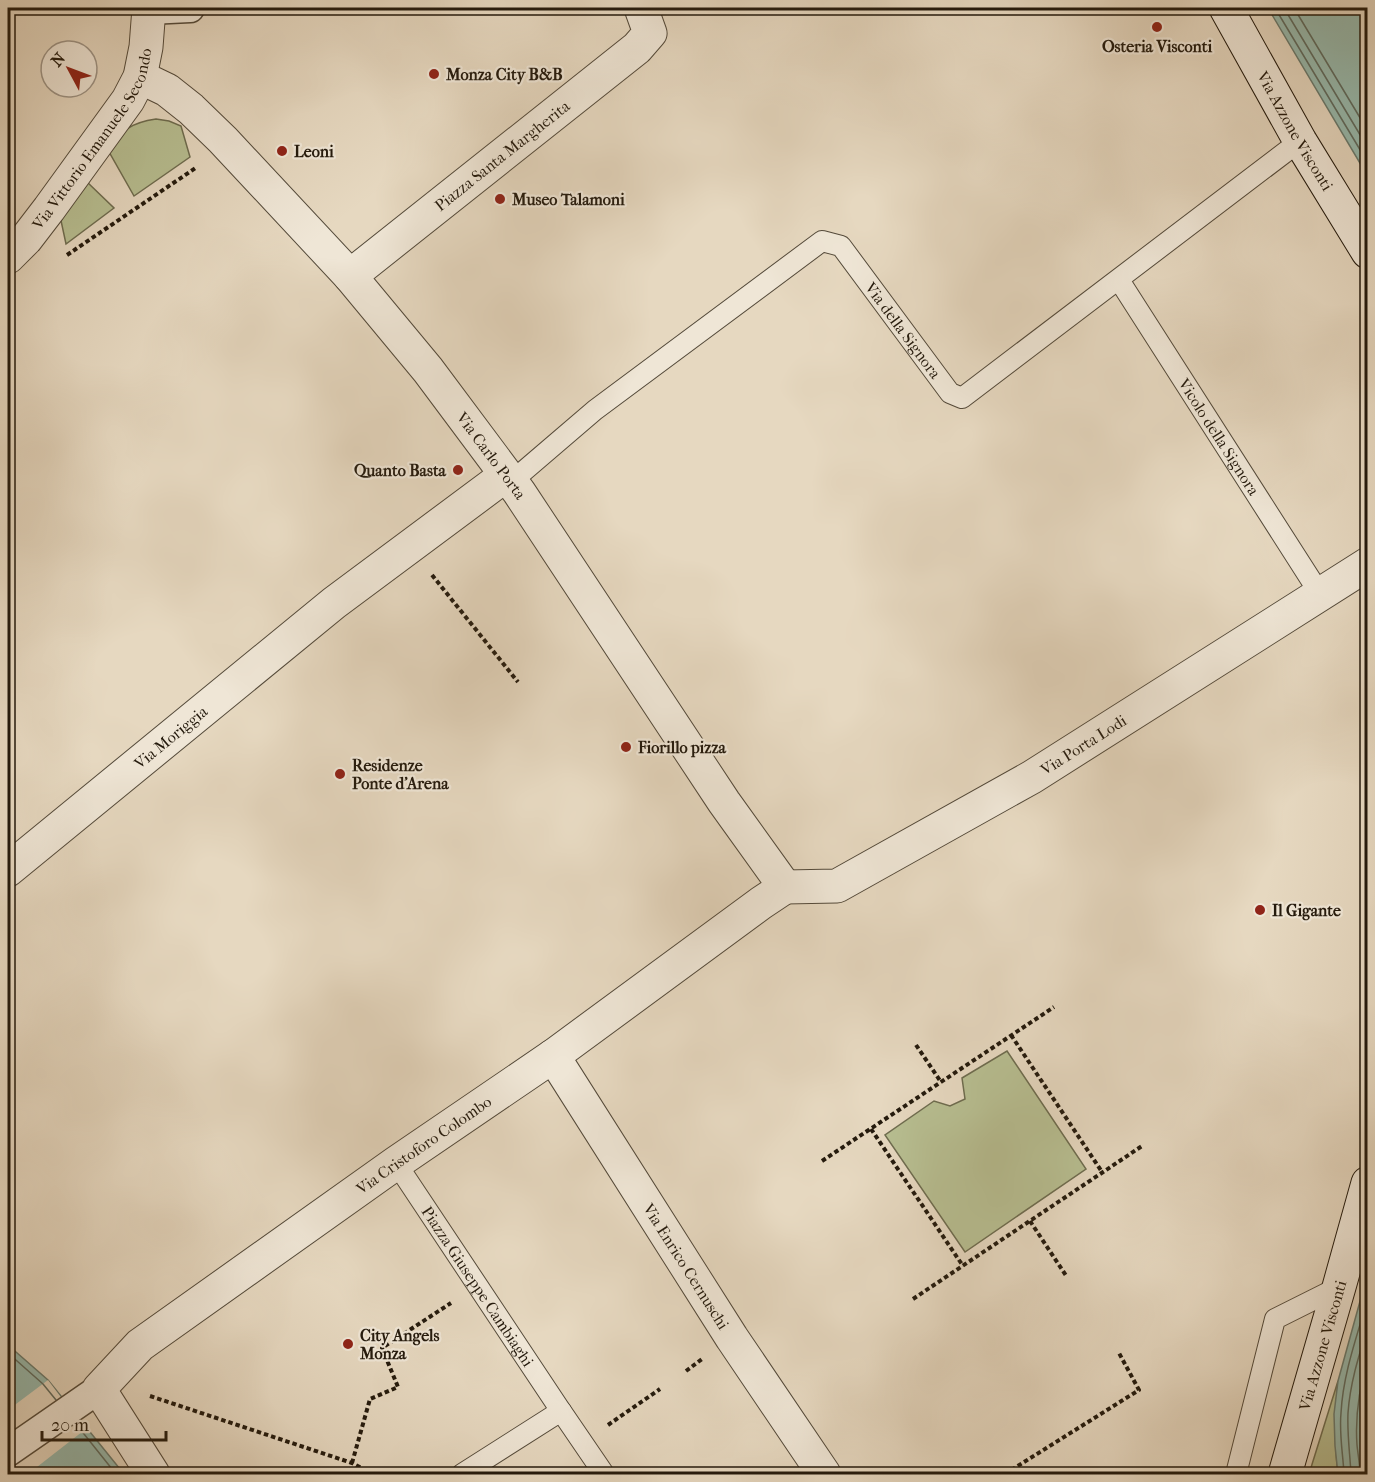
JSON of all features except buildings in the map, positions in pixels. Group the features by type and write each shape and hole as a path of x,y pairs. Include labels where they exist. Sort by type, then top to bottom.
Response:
{"street":[{"path":"149,9 190,8"},
{"name":"Via Azzone Visconti","path":"1226,8 1300,141 1368,252"},
{"name":"Via Vittorio Emanuele Secondo","path":"8,257 26,239 49,209 128,100 140,77 146,47 149,9"},
{"name":"Piazza Santa Margherita","path":"350,276 637,48 646,20"},
{"name":"Via Carlo Porta","path":"140,77 167,90 191,109 223,140 350,276 428,370 528,506 724,802 785,887"},
{"name":"Via Moriggia","path":"8,870 334,603 409,547 509,479"},
{"name":"Via Porta Lodi","path":"785,887 837,886 1032,777 1368,564"},
{"name":"Via Cristoforo Colombo","path":"8,1452 99,1389 140,1345 396,1163 553,1056 785,887"},
{"name":"Via Enrico Cernuschi","path":"553,1056 732,1338 824,1474"},
{"name":"Via Azzone Visconti","path":"1286,1474 1368,1183"},
{"path":"99,1389 153,1474"}],"lane":[{"name":"Via della Signora","path":"509,479 595,410 822,241 841,246 950,393 962,398 1300,141"},
{"name":"Vicolo della Signora","path":"1119,280 1320,594"},
{"name":"Piazza Giuseppe Cambiaghi","path":"396,1163 604,1474"},
{"path":"1236,1474 1275,1319 1339,1287"},
{"path":"462,1474 561,1411"}],"path":[{"path":"67,255 198,166 223,140"},
{"path":"409,547 518,682"},
{"path":"822,1161 1054,1007"},
{"path":"1011,1035 1102,1172"},
{"path":"916,1045 941,1082"},
{"path":"871,1129 963,1266"},
{"path":"913,1299 1142,1146"},
{"path":"1030,1221 1067,1277"},
{"path":"352,1463 370,1399 398,1387 381,1348 478,1286"},
{"path":"1005,1474 1139,1390 1119,1353"},
{"path":"99,1389 140,1393 352,1463 373,1474"},
{"path":"583,1442 660,1389"}],"green space":[{"path":"156,119 181,126 190,157 134,196 108,150 128,128"},
{"path":"86,181 114,208 66,244 60,216"},
{"path":"1007,1051 1086,1169 965,1252 885,1135 934,1101 950,1106 965,1099 962,1078"},
{"path":"1338,1381 1335,1428 1338,1474 1309,1474"}],"water":[{"path":"1268,8 1367,8 1367,175"},
{"path":"1367,1276 1367,1474 1338,1474 1334,1414 1338,1381"},
{"path":"8,1345 48,1380 124,1474 8,1474"}],"pier":[{"path":"48,1380 87,1428 28,1474 8,1474 8,1410"}],"place":[{"name":"Osteria Visconti","path":"1157,27"},
{"name":"Monza City B&B","path":"434,74"},
{"name":"Leoni","path":"282,151"},
{"name":"Museo Talamoni","path":"500,199"},
{"name":"Quanto Basta","path":"458,470"},
{"name":"Fiorillo pizza","path":"626,747"},
{"name":"Residenze Ponte d'Arena","path":"340,774"},
{"name":"Il Gigante","path":"1260,910"},
{"name":"City Angels Monza","path":"348,1344"}]}
